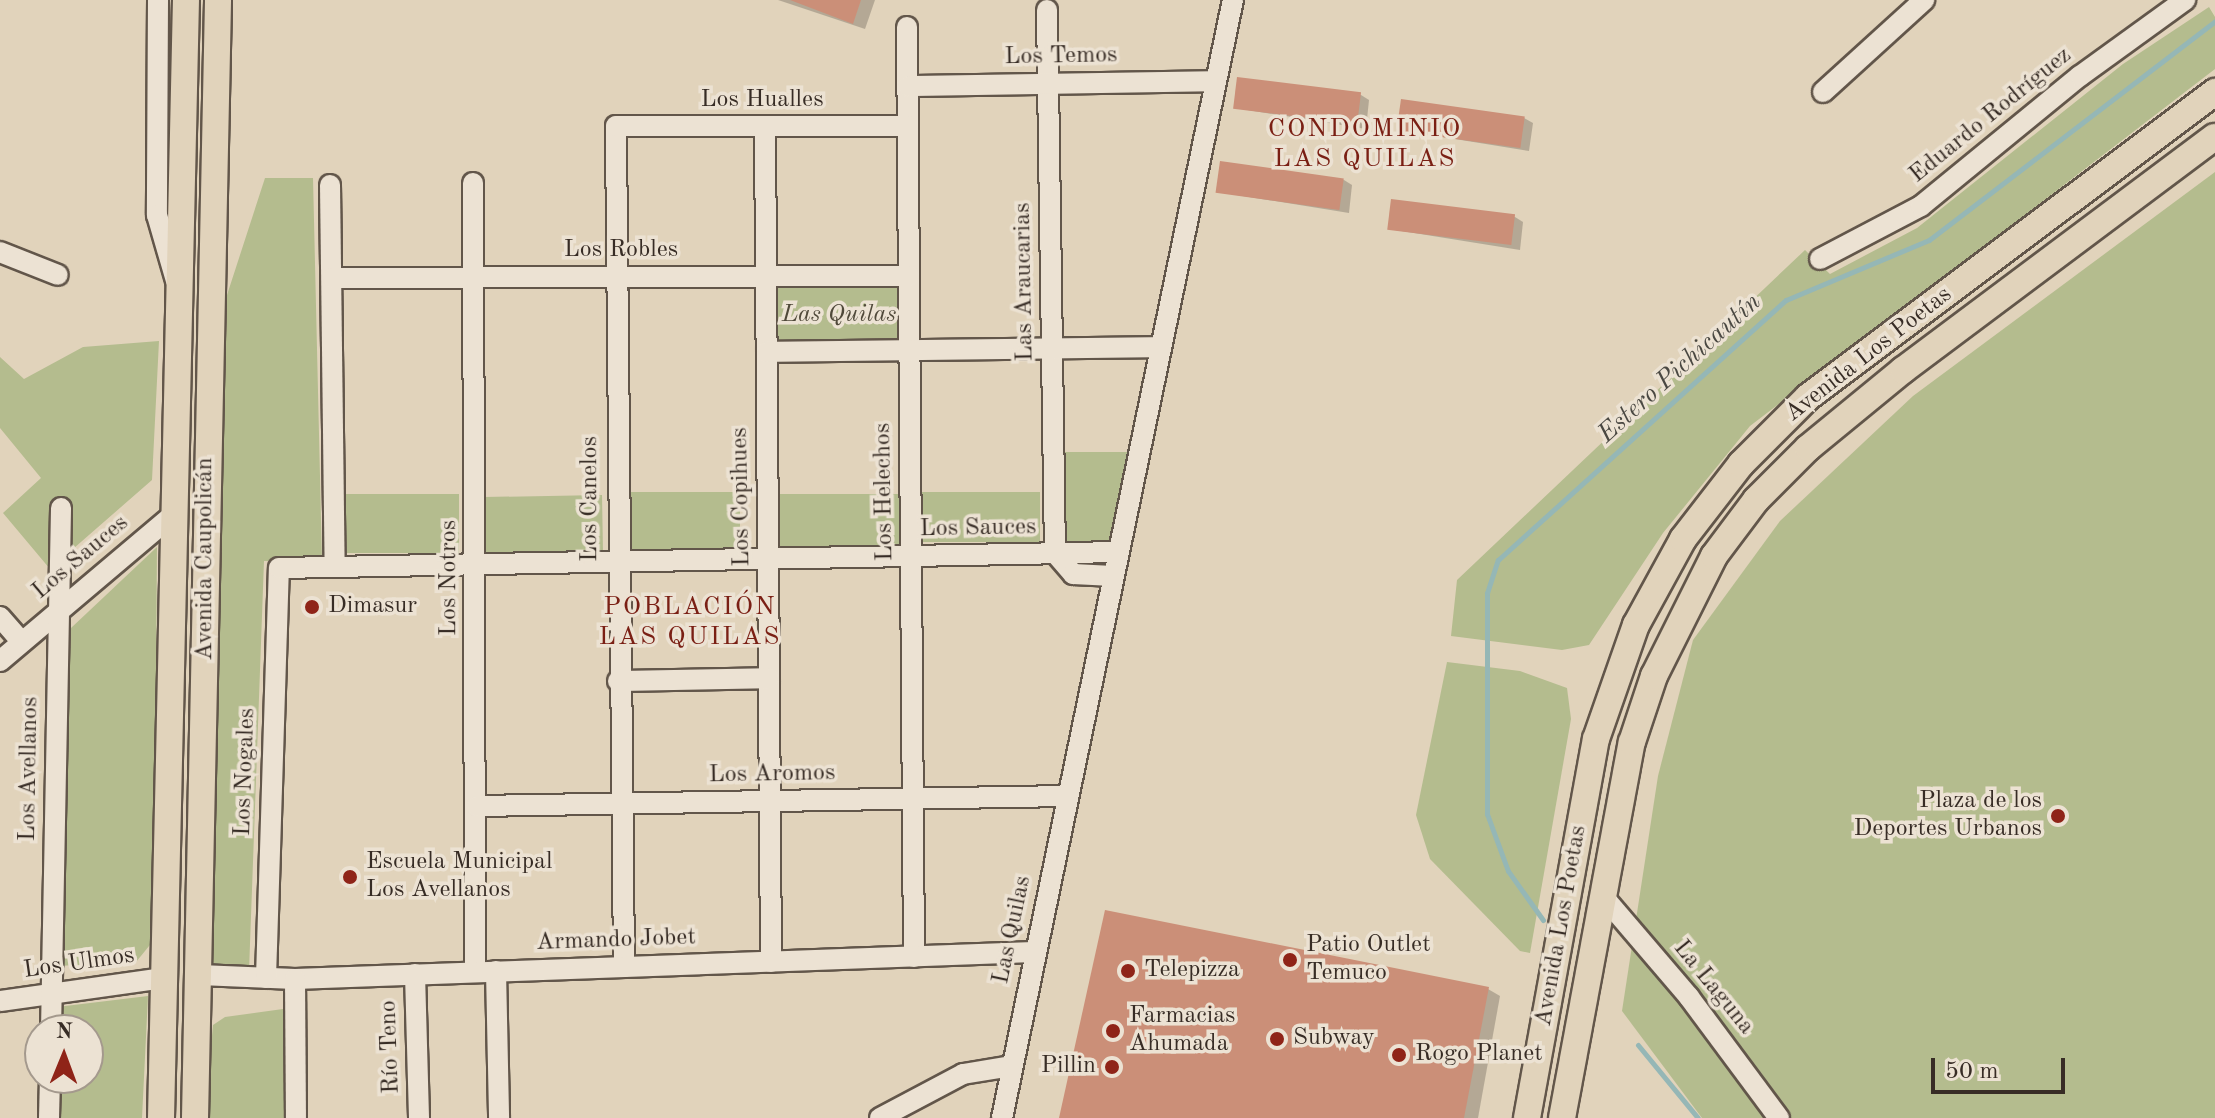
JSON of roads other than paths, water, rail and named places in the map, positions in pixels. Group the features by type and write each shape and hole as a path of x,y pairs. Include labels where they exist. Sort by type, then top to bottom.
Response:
{"main road":[{"name":"Avenida Caupolicán","path":"161,1118 177,285 186,0"},
{"name":"Avenida Caupolicán","path":"195,1118 218,0"},
{"name":"Avenida Los Poetas","path":"1527,1118 1596,739 1613,684 1649,596 1701,511 1741,464 1808,397 2215,92"},
{"name":"Avenida Los Poetas","path":"1562,1118 1632,742 1654,676 1698,583 1748,510 1808,448 1903,370 2215,137"},
{"path":"182,145 191,167 215,189"},
{"path":"206,558 191,529 174,514 195,484 207,439"},
{"path":"168,821 183,891 185,929 200,975"},
{"path":"1513,1118 1526,1050 1547,1001"}],"street":[{"name":"Avenida Caupolicán","path":"158,0 157,215 177,285"},
{"name":"Las Quilas","path":"1002,1118 1233,0"},
{"path":"1823,92 1924,0"},
{"name":"Eduardo Rodríguez","path":"1820,259 1921,206 2080,76 2185,0"},
{"name":"Las Araucarias","path":"1047,10 1055,553"},
{"name":"Los Helechos","path":"907,27 914,957"},
{"name":"Los Temos","path":"908,86 1216,81"},
{"name":"Los Hualles","path":"616,126 908,126"},
{"name":"Los Canelos","path":"616,126 616,561 624,967"},
{"name":"Los Copihues","path":"765,127 771,962"},
{"name":"Los Notros","path":"473,183 477,806 486,972 499,1118"},
{"path":"330,185 335,567"},
{"path":"0,252 58,275"},
{"name":"Los Robles","path":"333,278 909,276"},
{"path":"767,352 1160,347"},
{"name":"Los Avellanos","path":"51,1014 61,508"},
{"name":"Los Sauces","path":"0,661 174,514"},
{"name":"Los Sauces","path":"279,568 1118,552"},
{"name":"Los Sauces","path":"1055,553 1073,574 1113,576"},
{"name":"Los Nogales","path":"266,978 279,568"},
{"path":"0,617 22,642"},
{"path":"618,681 769,678"},
{"name":"Los Aromos","path":"477,806 1067,796"},
{"name":"La Laguna","path":"1602,895 1719,1035 1779,1118"},
{"name":"Armando Jobet","path":"200,975 295,979 1034,952"},
{"name":"Río Teno","path":"415,974 419,1118"},
{"name":"Los Ulmos","path":"0,1001 164,978"},
{"path":"295,979 296,1118"},
{"path":"880,1118 963,1074 1012,1066"},
{"path":"49,1118 50,1094"}],"waterway":[{"name":"Estero Pichicautín","path":"1543,920 1508,871 1487,814 1487,593 1498,560 1786,300 1929,240 2215,21"},
{"name":"Estero Pichicautín","path":"1638,1045 1698,1118"}],"place":[{"name":"Dimasur","path":"312,607"},
{"name":"Plaza de los Deportes Urbanos","path":"2058,816"},
{"name":"Escuela Municipal Los Avellanos","path":"350,877"},
{"name":"Patio Outlet Temuco","path":"1290,960"},
{"name":"Telepizza","path":"1128,971"},
{"name":"Farmacias Ahumada","path":"1113,1031"},
{"name":"Subway","path":"1277,1039"},
{"name":"Rogo Planet","path":"1399,1055"},
{"name":"Pillin","path":"1112,1067"}],"district":[{"name":"CONDOMINIO LAS QUILAS","path":"1365,145"},
{"name":"POBLACIÓN LAS QUILAS","path":"690,623"}]}
